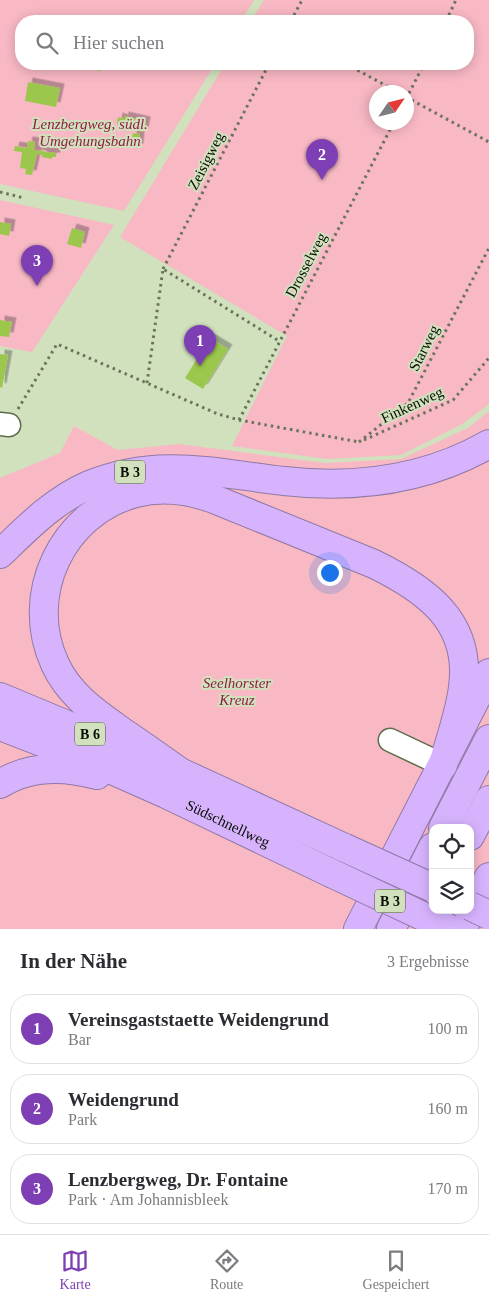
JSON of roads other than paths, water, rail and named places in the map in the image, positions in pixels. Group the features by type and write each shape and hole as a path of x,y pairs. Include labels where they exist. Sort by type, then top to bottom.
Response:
{"highway":[{"name":"B 3","path":"0,554 48,510 67,496 87,486 131,471 176,468 313,483 369,483 397,479 424,472 450,463 489,444"},
{"path":"173,783 77,698 55,665 48,647 44,627 43,607 51,568 59,550 71,534 84,520 100,508 137,492 156,489 196,492 223,502 374,564 399,576 434,601 446,615 454,630 461,649 464,667 464,686 443,765"},
{"path":"358,929 489,673"},
{"name":"Südschnellweg","path":"0,697 173,783 331,873 450,929"},
{"name":"Südschnellweg","path":"0,726 96,763 173,783 345,848 429,886"},
{"path":"445,824 489,739"},
{"path":"0,784 26,772 51,768 173,783"},
{"path":"474,828 489,800"},
{"path":"391,929 429,855"},
{"path":"462,929 489,877"},
{"path":"474,908 489,915"},
{"path":"423,929 430,914"}],"lane":[{"path":"390,740 443,765"}],"place":[{"name":"Weidengrund","path":"322,180"},
{"name":"Lenzbergweg, Dr. Fontaine","path":"37,286"},
{"name":"Vereinsgaststaette Weidengrund","path":"200,366"}],"park label":[{"name":"Lenzbergweg, südl. Umgehungsbahn","path":"90,132"},
{"name":"Seelhorster Kreuz","path":"237,692"}]}
